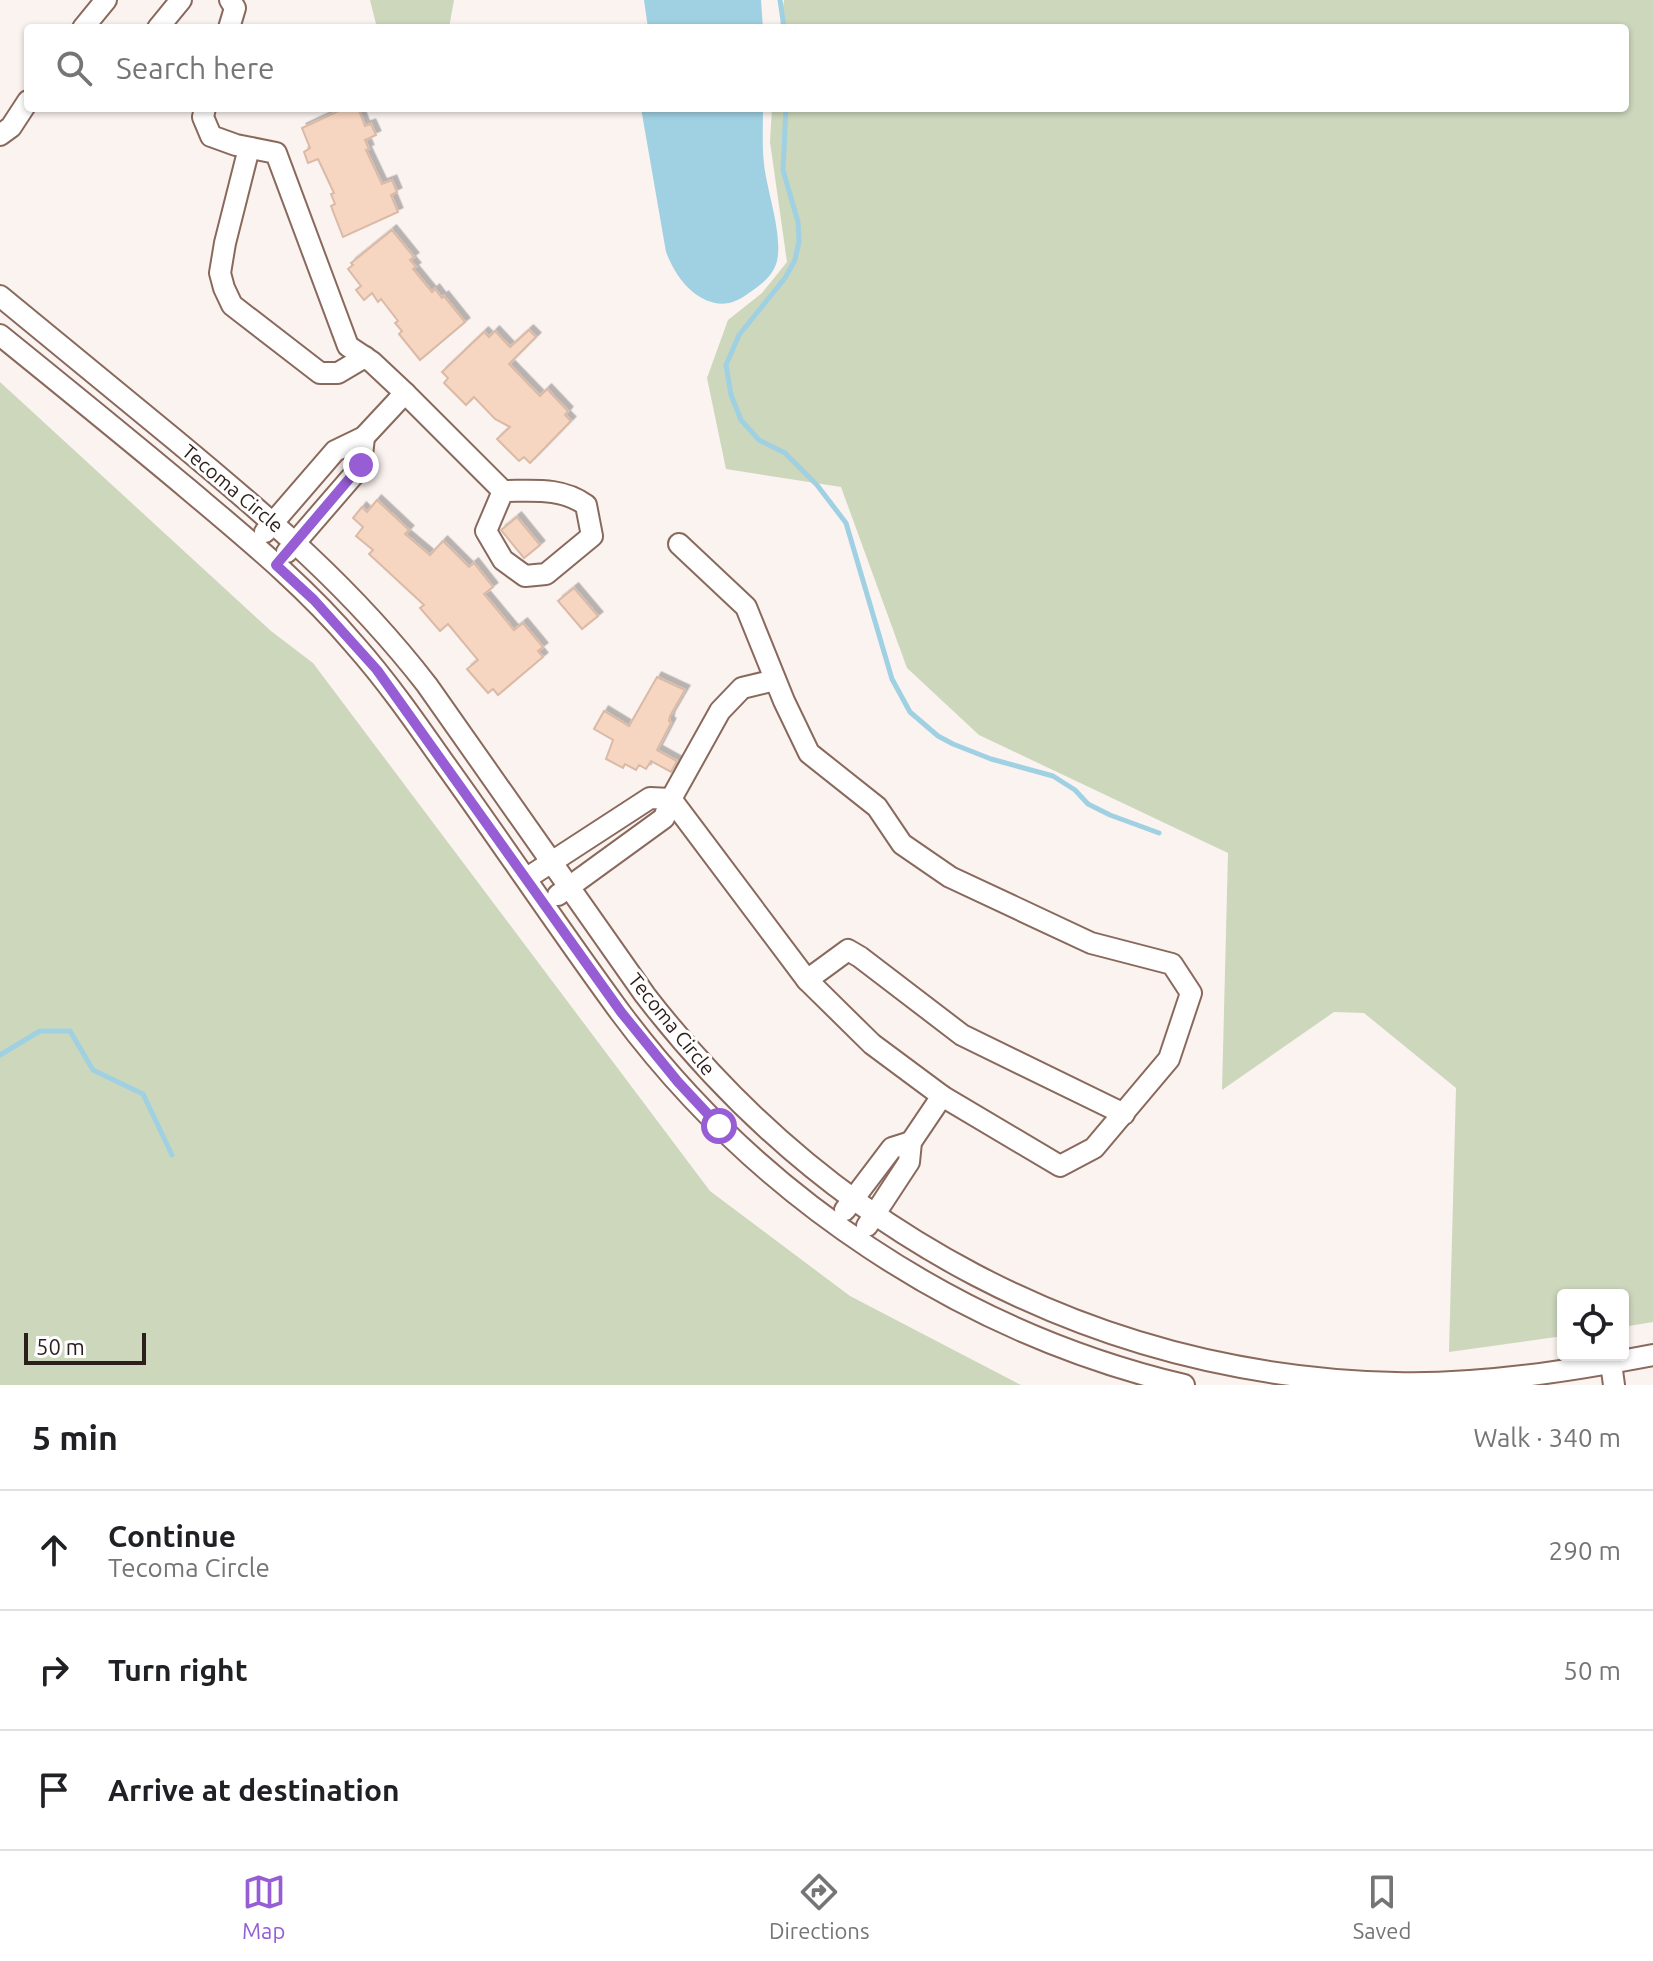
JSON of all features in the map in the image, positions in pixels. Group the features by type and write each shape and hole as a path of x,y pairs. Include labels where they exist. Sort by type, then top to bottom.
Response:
{"street":[{"path":"86,24 106,0"},
{"path":"161,24 181,0"},
{"path":"230,0 235,8 230,24"},
{"path":"0,135 11,127 24,107"},
{"path":"204,112 203,117 211,136 276,153 348,346 405,393 503,491 556,491 572,495 586,505 592,536 546,574 525,576 503,560 486,531 503,491"},
{"path":"249,148 220,273 232,305 320,373 338,373 365,357"},
{"name":"Tecoma Circle","path":"0,296 274,522 339,582 391,637 427,685 645,995 683,1043 767,1130 874,1215 965,1270 1074,1320 1248,1377 1427,1383 1517,1377 1653,1355"},
{"name":"Tecoma Circle","path":"0,335 255,545 314,600 377,670 621,1012 698,1105 764,1168 858,1240 912,1274 992,1317 1104,1363 1184,1385"},
{"path":"255,545 335,451 364,437 405,393"},
{"path":"276,565 361,465 364,437"},
{"path":"308,481 331,501"},
{"path":"671,799 807,980 872,1044 942,1096 1060,1166 1094,1148 1169,1059 1191,993 1172,964 1091,943 950,877 902,844 877,807 809,753 746,607 679,544"},
{"path":"546,905 664,818 671,799 720,711 742,688 775,680"},
{"path":"527,878 650,798 671,799"},
{"path":"807,980 848,950 962,1035 1124,1114"},
{"path":"858,1240 909,1162 911,1142 942,1096"},
{"path":"835,1223 892,1148 911,1142"},
{"path":"1611,1363 1614,1385"}],"green space":[{"path":"370,0 454,0 450,24 376,24"},
{"path":"784,0 1653,0 1653,1322 1629,1326 1629,1289 1557,1289 1557,1337 1449,1352 1456,1088 1364,1013 1334,1012 1222,1090 1228,853 979,735 907,668 841,487 726,469 707,378 728,320 762,293 787,262 770,142 772,112 1629,112 1629,24 781,24"},
{"path":"0,382 271,631 313,663 710,1191 850,1296 1021,1385 0,1385"}],"water":[{"path":"644,0 761,0 763,24 647,24"},
{"path":"642,112 763,112 764,164 778,250 770,276 742,298 724,304 715,303 698,296 684,284 666,252"}],"building":[{"path":"336,112 360,112 365,126 371,124 376,135 365,140 369,149 366,150 382,184 392,180 397,192 391,195 398,212 343,237 331,206 335,204 331,194 334,193 318,159 308,163 304,152 310,148 302,128"},
{"path":"392,230 414,257 410,260 416,267 413,269 432,292 435,289 442,298 444,296 465,322 420,360 399,334 402,331 395,323 398,321 381,299 378,302 372,293 364,300 356,290 361,286 348,269 353,265 351,263"},
{"path":"529,330 536,337 509,364 540,396 547,389 568,411 565,415 571,421 530,463 524,457 519,461 497,439 510,427 495,419 474,397 466,405 444,383 448,378 442,372 484,332 489,337 495,331 510,347"},
{"path":"377,500 409,530 405,534 430,555 443,541 469,567 474,563 493,587 484,594 514,630 523,623 543,647 538,651 543,657 498,695 493,689 488,693 467,669 478,660 448,624 440,631 420,608 424,605 369,554 373,550 356,536 363,527 353,518 362,507 367,512"},
{"path":"517,517 540,545 524,558 501,530"},
{"path":"574,588 598,616 582,629 558,601"},
{"path":"657,677 685,690 670,716 671,723 657,750 677,761 671,772 651,761 646,769 639,765 636,770 625,764 623,768 606,759 613,740 594,729 604,711 629,726"}],"waterway":[{"path":"780,0 783,24"},
{"path":"786,112 783,170 798,222 799,241 795,260 785,278 739,335 726,365 731,395 741,420 759,440 785,453 817,485 846,523 892,679 910,712 938,736 953,744 991,759 1053,776 1075,790 1088,804 1159,833"},
{"path":"0,1055 40,1031 70,1031 93,1070 143,1094 172,1155"}],"route":[{"path":"361,465 276,565 314,600 377,670 621,1012 659,1060 719,1126"}]}
